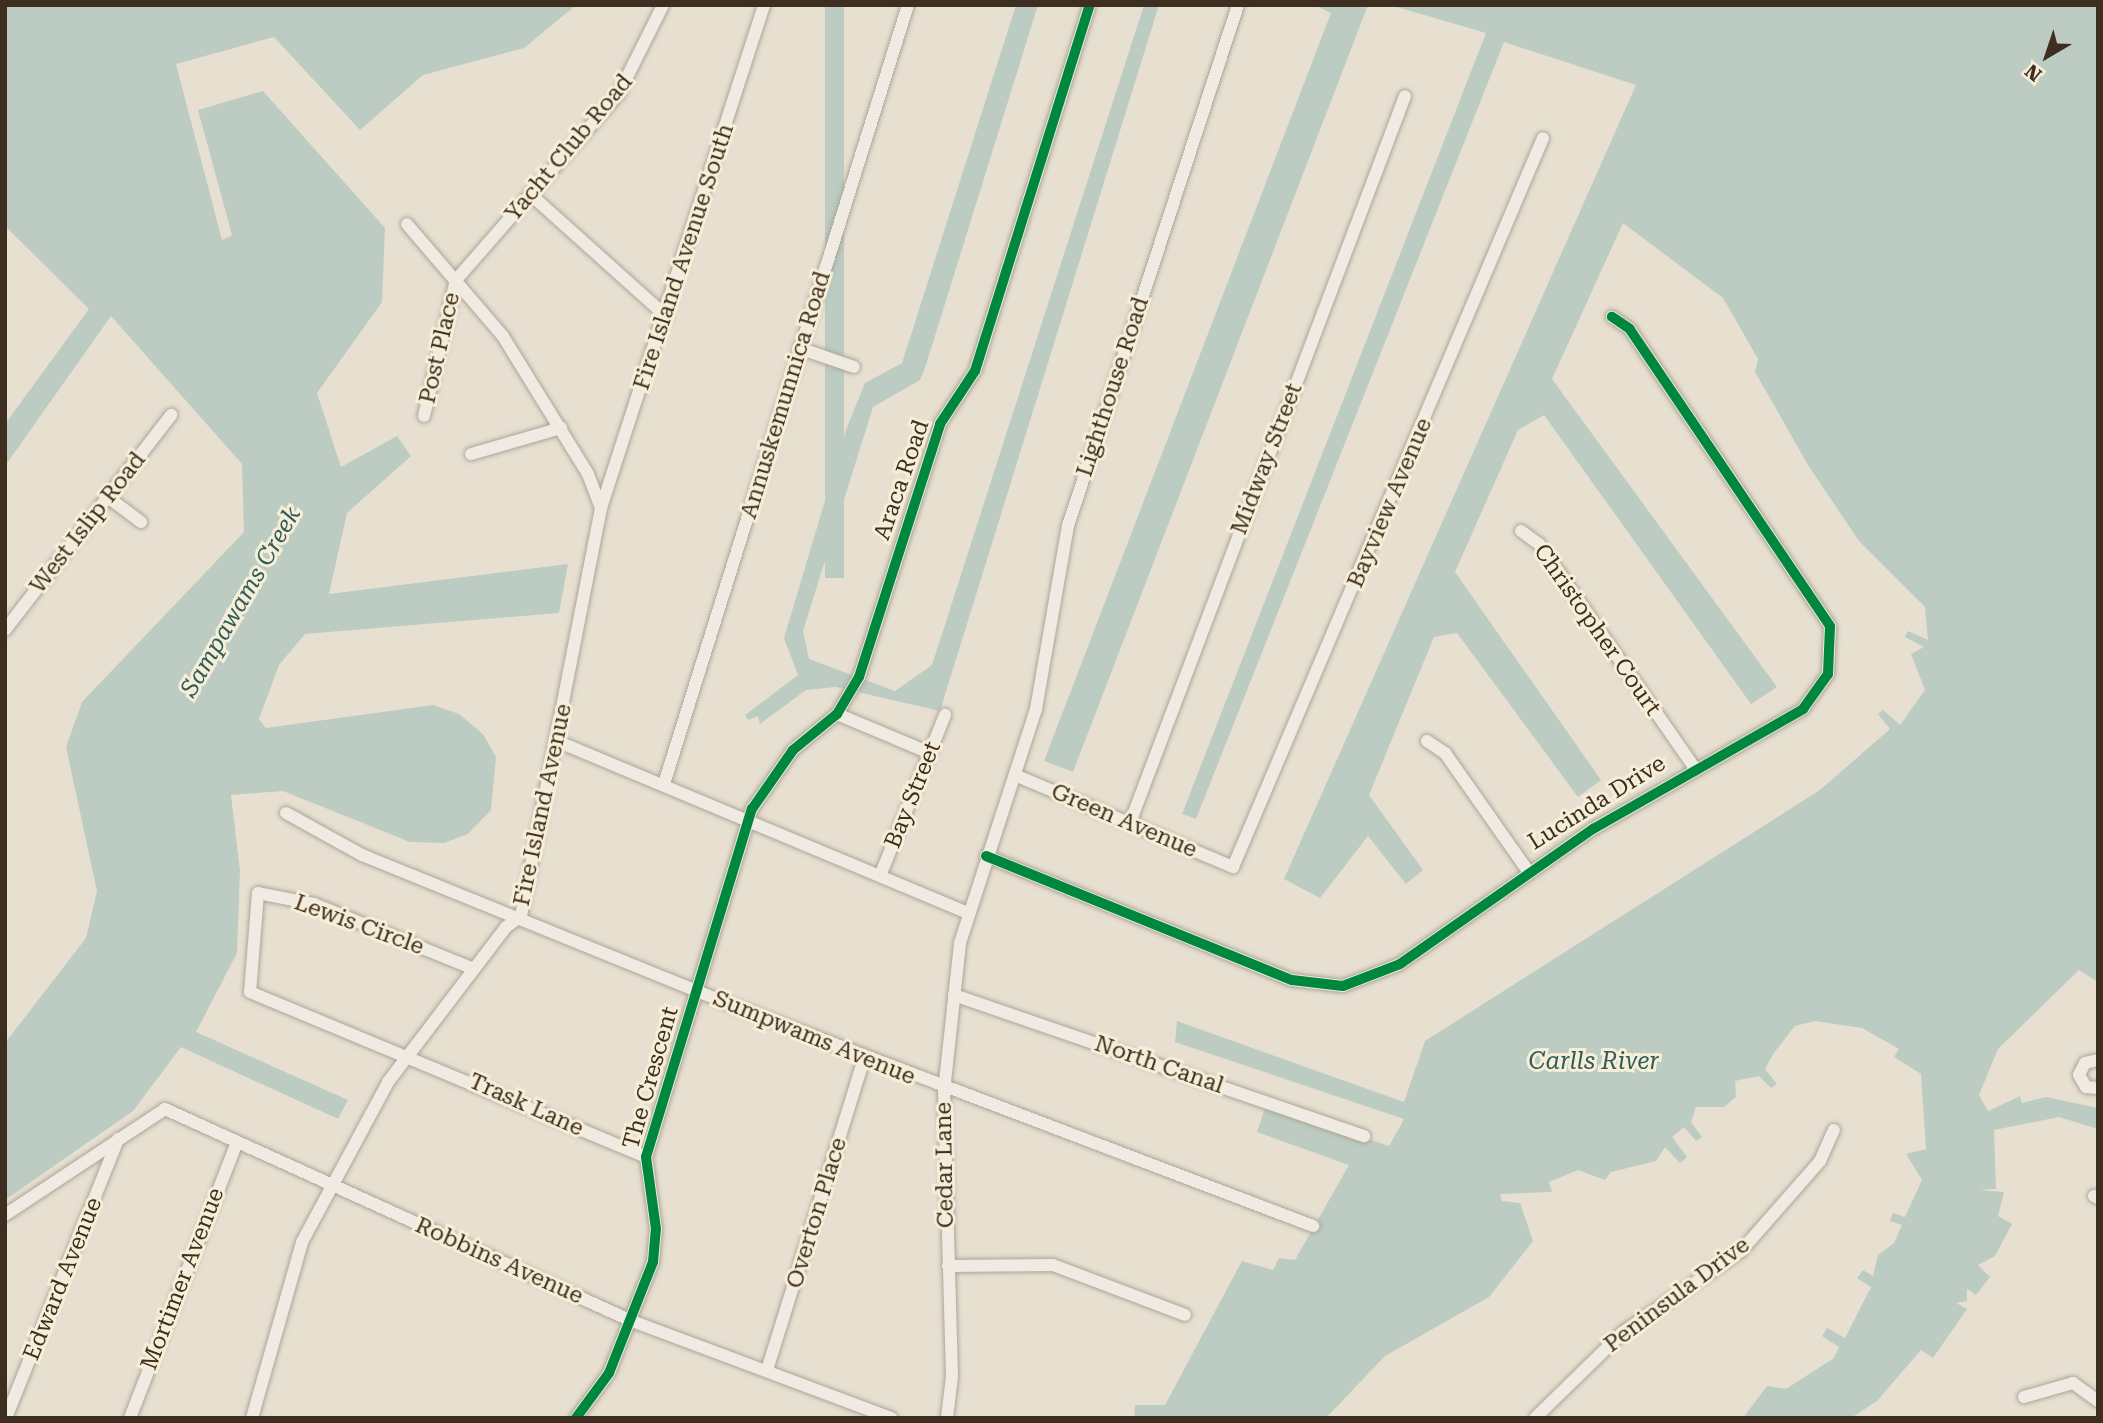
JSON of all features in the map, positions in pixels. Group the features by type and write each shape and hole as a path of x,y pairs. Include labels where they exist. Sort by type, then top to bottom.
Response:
{"street":[{"name":"Yacht Club Road","path":"456,280 619,93 663,5"},
{"name":"Fire Island Avenue South","path":"601,508 666,316 764,5"},
{"name":"Annuskemunnica Road","path":"664,784 908,5"},
{"name":"Araca Road","path":"751,822 774,773 837,715 859,677 940,424 975,371 1090,5"},
{"name":"Lighthouse Road","path":"1015,775 1048,659 1068,526 1238,5"},
{"name":"Midway Street","path":"1130,823 1405,96"},
{"name":"Bayview Avenue","path":"1233,867 1543,138"},
{"path":"530,194 666,316"},
{"path":"407,224 502,335 561,428 601,508"},
{"name":"Post Place","path":"424,416 456,280"},
{"name":"Lucinda Drive","path":"986,856 1320,988 1369,979 1400,964 1528,870 1693,768 1803,709 1828,674 1830,626 1630,329 1612,317"},
{"path":"799,348 854,367"},
{"name":"West Islip Road","path":"5,630 171,415"},
{"path":"471,454 561,428"},
{"path":"109,498 141,522"},
{"name":"Fire Island Avenue","path":"252,1418 302,1242 405,1057 474,969 521,916 559,742 601,508"},
{"name":"Christopher Court","path":"1521,531 1539,544 1693,768"},
{"path":"837,715 930,752"},
{"name":"Bay Street","path":"880,876 945,715"},
{"path":"1427,741 1444,753 1528,870"},
{"path":"559,742 967,913"},
{"name":"Green Avenue","path":"1015,775 1233,867"},
{"name":"Cedar Lane","path":"947,1418 948,1266 944,1091 954,995 967,913 1015,775"},
{"name":"Sumpwams Avenue","path":"286,813 362,855 521,916 864,1059 944,1091 1313,1226"},
{"name":"The Crescent","path":"576,1418 609,1373 632,1321 653,1262 656,1229 646,1157 751,822"},
{"name":"Lewis Circle","path":"405,1057 250,992 258,892 314,904 474,969"},
{"name":"North Canal","path":"954,995 1364,1136"},
{"name":"Trask Lane","path":"405,1057 646,1157"},
{"name":"Overton Place","path":"768,1367 864,1059"},
{"path":"2098,1060 2085,1063 2079,1075 2086,1087 2098,1088"},
{"name":"Robbins Avenue","path":"118,1139 165,1109 632,1321 768,1367 891,1418"},
{"name":"Peninsula Drive","path":"1535,1418 1622,1333 1741,1251 1820,1161 1834,1130"},
{"path":"5,1215 118,1139"},
{"name":"Edward Avenue","path":"6,1418 118,1139"},
{"name":"Mortimer Avenue","path":"130,1418 237,1142"},
{"path":"948,1266 1053,1265 1185,1315"},
{"path":"2024,1397 2073,1382 2098,1401"}],"water":[{"name":"Sampawams Creek","path":"5,5 576,5 524,48 423,75 360,130 274,37 176,64 222,240 232,235 198,110 263,91 385,228 382,302 317,393 341,467 397,436 411,456 347,513 329,594 568,564 559,613 305,634 279,665 259,719 266,728 433,705 459,714 483,734 496,757 491,810 468,834 444,843 410,842 283,791 231,795 240,871 237,953 196,1032 348,1100 338,1119 181,1047 133,1111 5,1200 5,1043 86,938 97,891 66,747 82,702 244,532 242,464 111,316 5,466 5,424 89,309 5,226"},
{"path":"825,5 844,5 844,578 825,578"},
{"path":"1016,5 1038,5 925,368 920,380 873,407 803,631 809,659 895,691 932,665 1144,5 1159,5 940,711 836,687 806,690 760,724 758,716 748,720 745,715 798,675 784,638 847,427 865,383 902,363"},
{"path":"1314,5 1368,5 1073,772 1044,761 1331,13"},
{"name":"Carlls River","path":"1390,5 2098,5 2098,982 2079,970 1998,1049 1979,1095 1988,1111 2020,1096 2022,1103 2046,1097 2098,1108 2098,1129 2059,1117 1994,1130 1996,1189 1979,1190 2004,1192 1998,1216 2012,1224 1995,1256 1978,1265 1990,1277 1976,1295 1967,1289 1967,1301 1956,1303 1967,1309 1933,1358 1921,1350 1877,1401 1851,1418 1743,1418 1767,1386 1786,1389 1834,1358 1839,1347 1822,1336 1827,1328 1845,1338 1871,1287 1857,1278 1863,1270 1873,1276 1878,1255 1894,1243 1902,1225 1890,1221 1893,1213 1905,1217 1922,1180 1906,1154 1926,1149 1921,1074 1894,1057 1899,1049 1862,1028 1815,1021 1795,1026 1773,1054 1765,1069 1777,1084 1771,1088 1759,1076 1735,1081 1736,1097 1724,1107 1696,1107 1691,1122 1702,1137 1696,1141 1684,1127 1672,1137 1687,1157 1680,1163 1665,1147 1656,1161 1611,1172 1605,1180 1578,1170 1549,1182 1552,1192 1500,1194 1502,1201 1520,1203 1533,1241 1489,1297 1385,1356 1326,1418 1134,1418 1135,1405 1165,1405 1242,1261 1273,1270 1279,1258 1295,1260 1349,1165 1257,1132 1266,1105 1389,1146 1404,1119 1175,1042 1177,1021 1404,1102 1425,1041 1820,790 1890,729 1878,714 1883,710 1900,725 1925,690 1911,654 1924,647 1905,637 1908,631 1928,640 1925,607 1859,541 1808,465 1755,372 1758,359 1723,298 1623,223 1552,379 1777,687 1751,704 1544,415 1518,430 1455,572 1601,780 1578,797 1457,633 1434,637 1369,795 1423,870 1406,884 1368,836 1320,898 1284,879 1636,85 1504,42 1196,819 1182,814 1486,33"}],"cycle path":[{"path":"576,1418 609,1373 653,1262 656,1229 646,1157 752,809 793,750 837,714 859,677 940,424 975,371 1090,5"},
{"path":"986,856 1292,980 1343,986 1400,964 1593,829 1803,709 1828,674 1830,626 1630,329 1612,317"}]}
